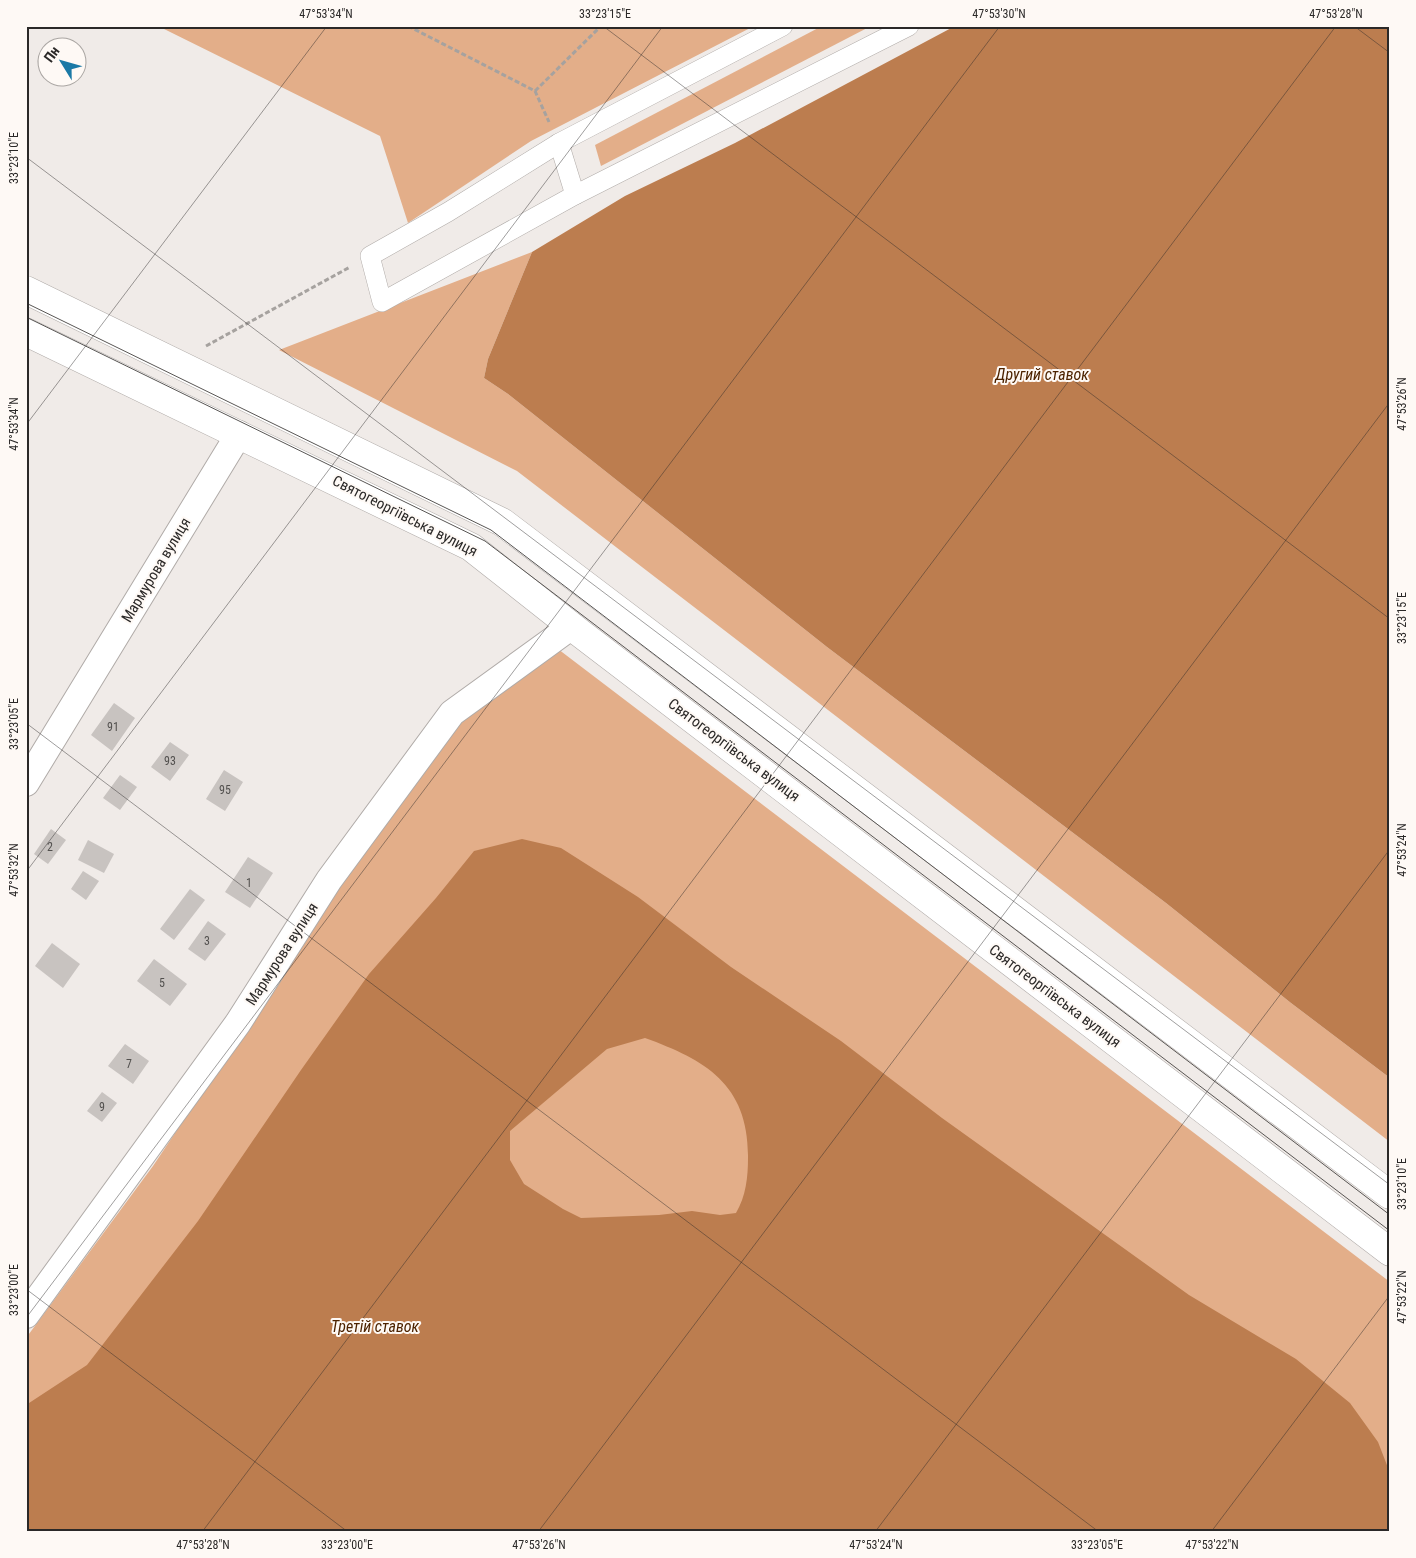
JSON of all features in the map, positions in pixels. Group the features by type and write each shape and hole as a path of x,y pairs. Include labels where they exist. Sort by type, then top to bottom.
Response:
{"main road":[{"path":"26,290 502,522 1390,1195"},
{"name":"Святогеоргіївська вулиця","path":"26,332 471,547 1390,1252"}],"street":[{"path":"783,26 558,143 448,212 370,256 382,302 575,194 908,26"},
{"path":"558,143 575,194"},
{"name":"Мармурова вулиця","path":"26,783 238,434"},
{"name":"Мармурова вулиця","path":"26,1315 238,1023 329,880 452,713 572,626"}],"path":[{"path":"408,26 535,91 558,143"},
{"path":"535,91 601,26"},
{"path":"238,330 370,256"}],"shaded area":[{"path":"158,26 754,26 531,141 408,223 380,136"},
{"path":"822,26 871,26 601,166 595,145"},
{"path":"532,252 488,359 484,378 508,394 827,647 1166,903 1291,1003 1390,1078 1390,1142 517,471 279,350"},
{"name":"Третій ставок","path":"558,649 1390,1282 1390,1532 26,1532 26,1338 153,1166 339,885 462,719"}],"water":[{"name":"Другий ставок","path":"955,26 1390,26 1390,1078 1291,1003 1166,903 827,647 508,394 484,378 488,359 532,252 625,196 735,143"},
{"name":"Третій ставок","path":"522,839 561,848 638,897 731,967 841,1041 942,1118 1189,1295 1296,1359 1350,1403 1378,1442 1390,1473 1390,1532 26,1532 26,1405 87,1365 198,1221 369,974 436,898 474,851","holes":["645,1038 667,1046 705,1066 720,1079 732,1094 741,1112 746,1133 748,1165 744,1193 736,1213 720,1215 692,1211 659,1215 581,1218 524,1184 510,1160 510,1131 607,1049"]}],"building":[{"path":"114,703 135,718 112,751 91,735"},
{"path":"170,742 189,755 170,781 151,767"},
{"path":"224,770 243,782 225,811 206,799"},
{"path":"120,775 137,787 120,810 103,798"},
{"path":"51,829 66,840 48,864 34,854"},
{"path":"88,840 114,854 104,873 78,860"},
{"path":"248,857 273,873 250,908 225,892"},
{"path":"83,871 99,881 86,900 71,889"},
{"path":"190,889 205,900 174,940 160,929"},
{"path":"208,921 226,934 205,961 188,949"},
{"path":"52,943 80,964 63,988 35,966"},
{"path":"154,959 187,984 170,1006 137,981"},
{"path":"125,1044 149,1061 133,1084 108,1066"},
{"path":"102,1092 117,1103 102,1122 87,1111"}],"tram line":[{"path":"26,303 491,530 1390,1215"},
{"path":"26,317 485,541 1390,1231"}]}
